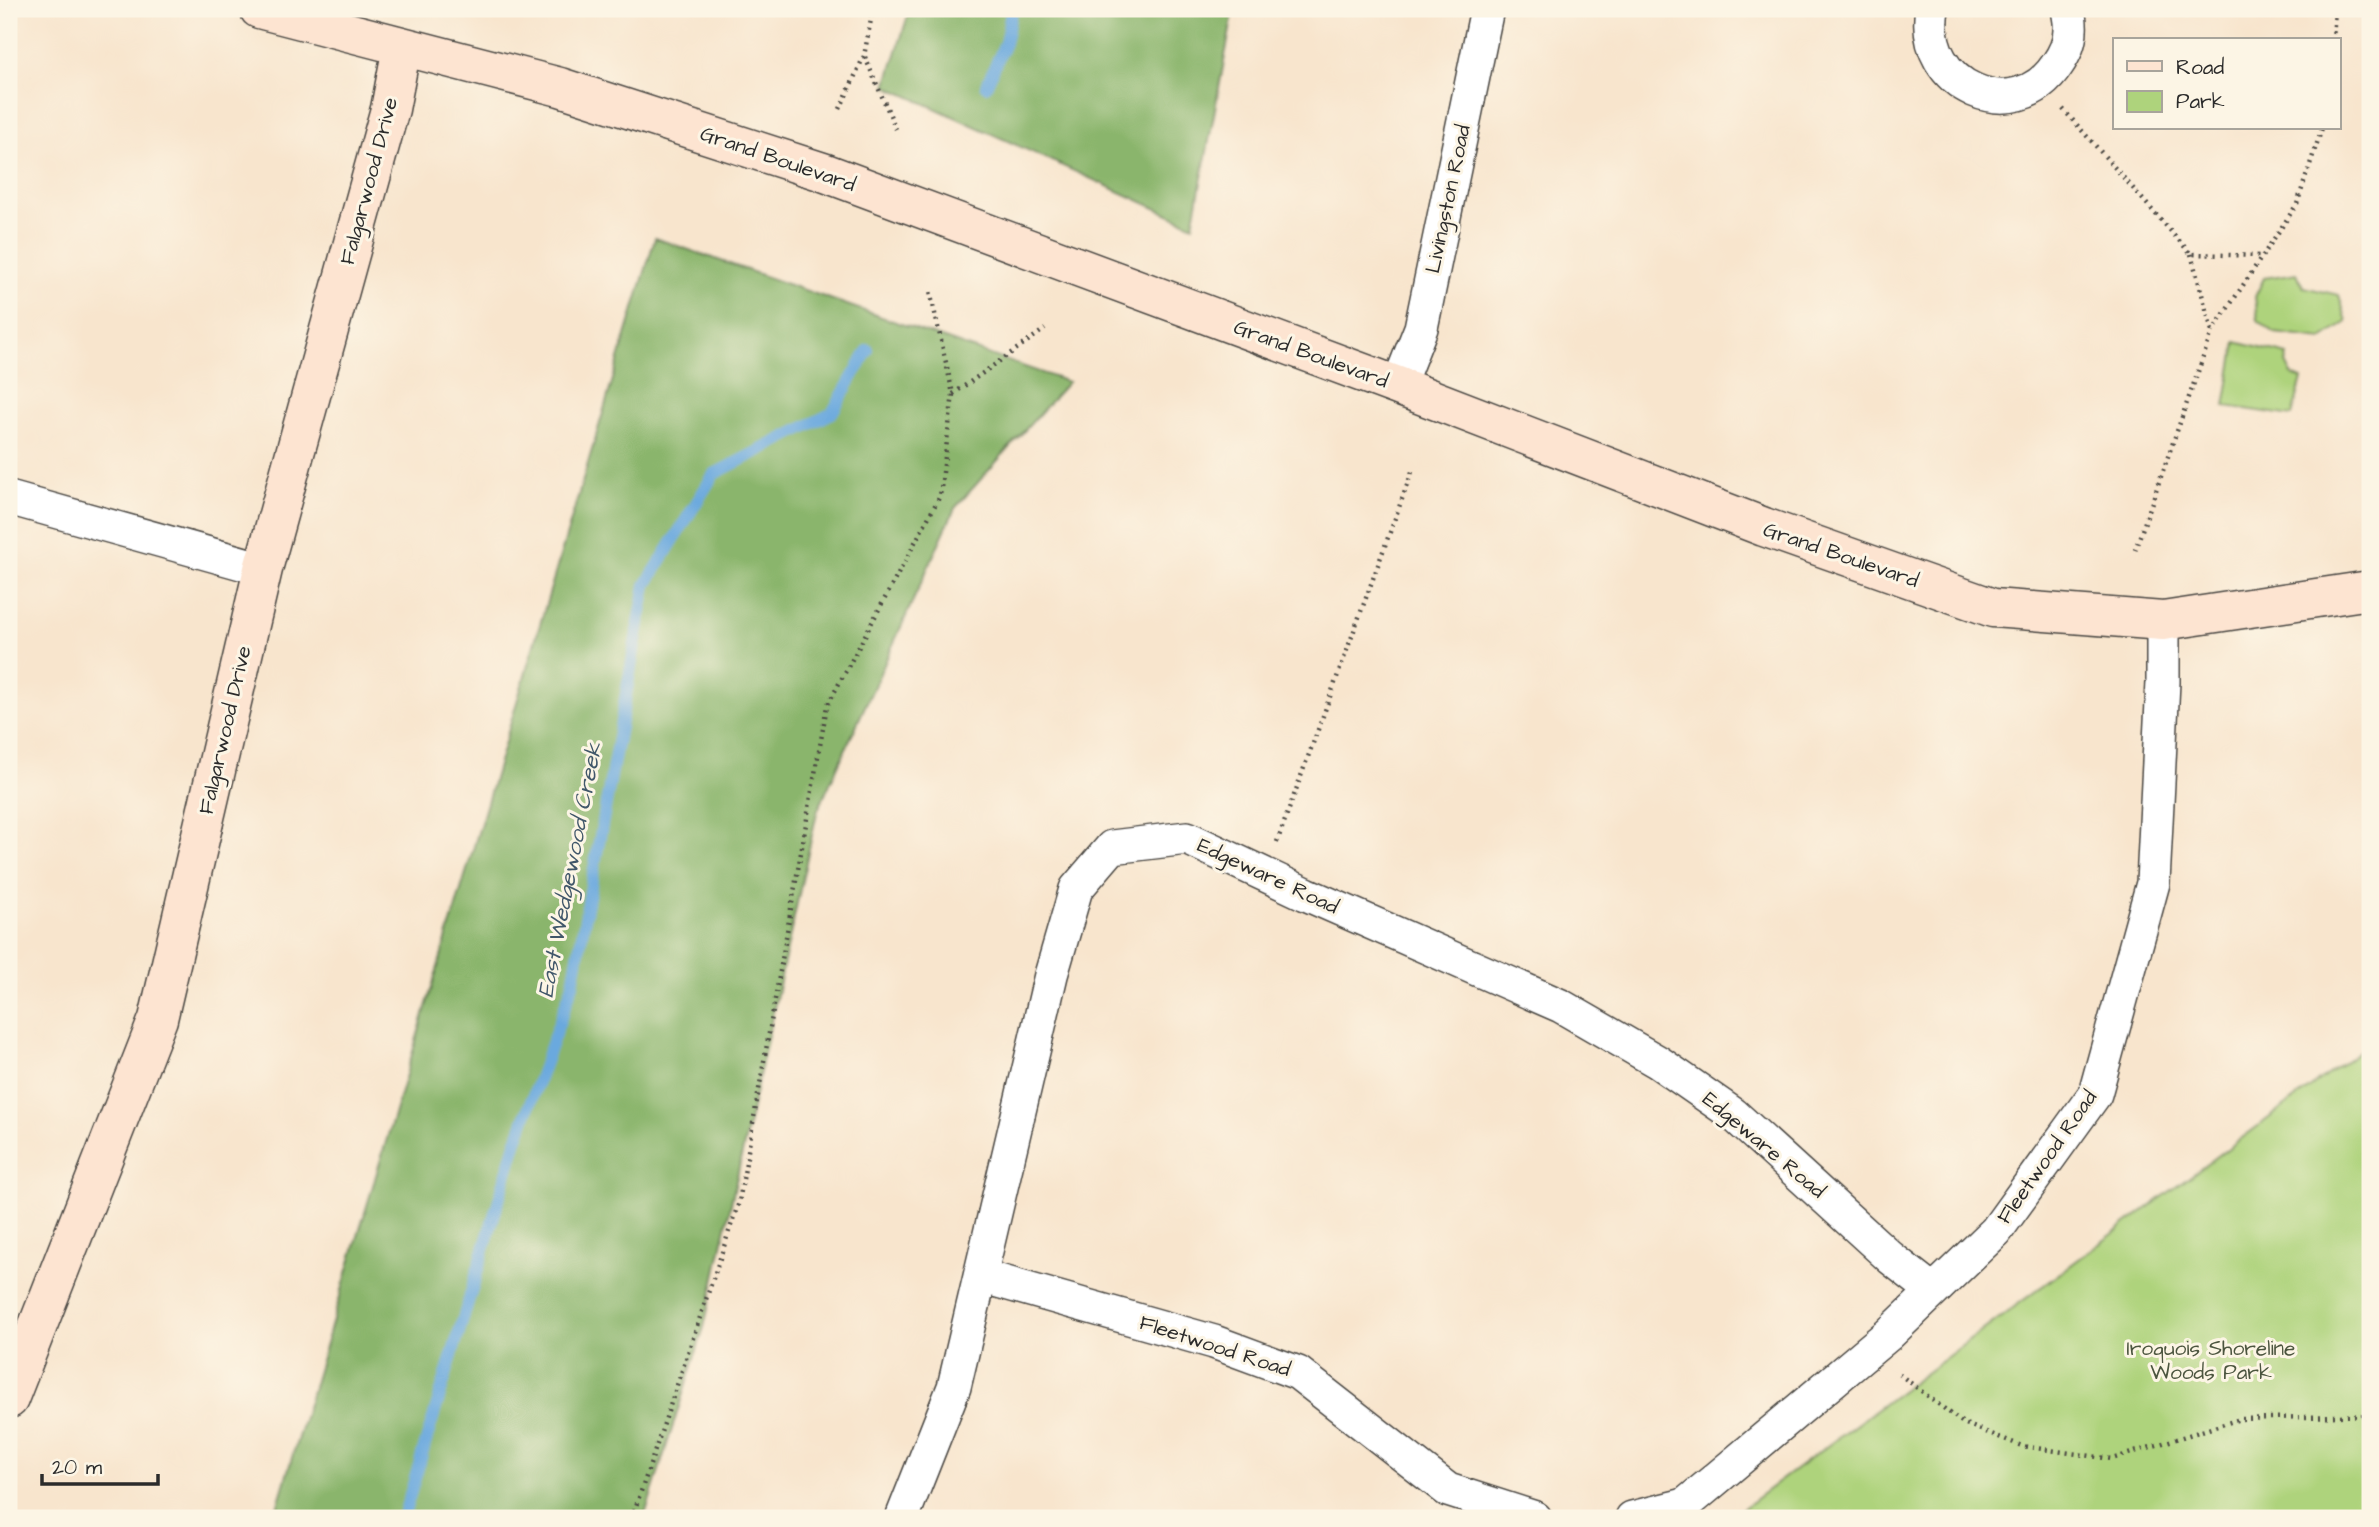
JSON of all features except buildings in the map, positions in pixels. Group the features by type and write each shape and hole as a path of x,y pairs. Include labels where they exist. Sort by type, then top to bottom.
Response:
{"street":[{"name":"Grand Boulevard","path":"258,9 559,87 823,172 1398,386 1764,527 1993,608 2163,621 2370,590"},
{"name":"Livingston Road","path":"1398,386 1422,328 1487,9"},
{"path":"1932,9 1929,26 1934,49 1946,70 1964,86 1986,94 2010,95 2033,88 2051,74 2065,53 2070,31 2068,9"},
{"name":"Falgarwood Drive","path":"9,1399 158,1019 263,569 390,109 402,47"},
{"path":"9,498 263,569"},
{"name":"Fleetwood Road","path":"1632,1518 1685,1505 1869,1350 1996,1231 2095,1094 2153,883 2163,682 2163,621"},
{"name":"Edgeware Road","path":"902,1518 954,1387 1051,975 1076,889 1112,847 1187,838 1560,1006 1658,1062 1733,1114 1891,1258 1933,1291"},
{"name":"Fleetwood Road","path":"981,1276 1214,1342 1298,1373 1448,1490 1535,1518"}],"path":[{"path":"840,109 864,56 873,9"},
{"path":"2333,38 2335,9"},
{"path":"864,56 896,129"},
{"path":"2062,108 2191,254 2213,332"},
{"path":"2135,550 2213,332 2297,204 2321,130"},
{"path":"2191,254 2263,256"},
{"path":"632,1518 739,1202 827,706 940,496 953,394 930,291"},
{"path":"953,394 1045,329"},
{"path":"1265,875 1413,469"},
{"path":"1869,1350 1963,1423 2022,1446 2112,1459 2240,1419 2370,1415"}],"green space":[{"path":"910,9 1234,9 1193,225 886,86"},
{"path":"655,238 1068,382 955,508 817,812 704,1327 644,1518 274,1518"},
{"path":"2297,273 2303,287 2339,295 2347,322 2322,339 2275,333 2258,320 2255,297 2264,278"},
{"path":"2236,342 2288,355 2286,363 2292,375 2302,379 2292,416 2225,406"},
{"name":"Iroquois Shoreline Woods Park","path":"2370,1043 2370,1518 1730,1518"}],"waterway":[{"name":"East Wedgewood Creek","path":"986,86 1005,43 1012,9"},
{"name":"East Wedgewood Creek","path":"403,1518 516,1143 573,984 646,585 714,474 832,413 868,350"}]}
